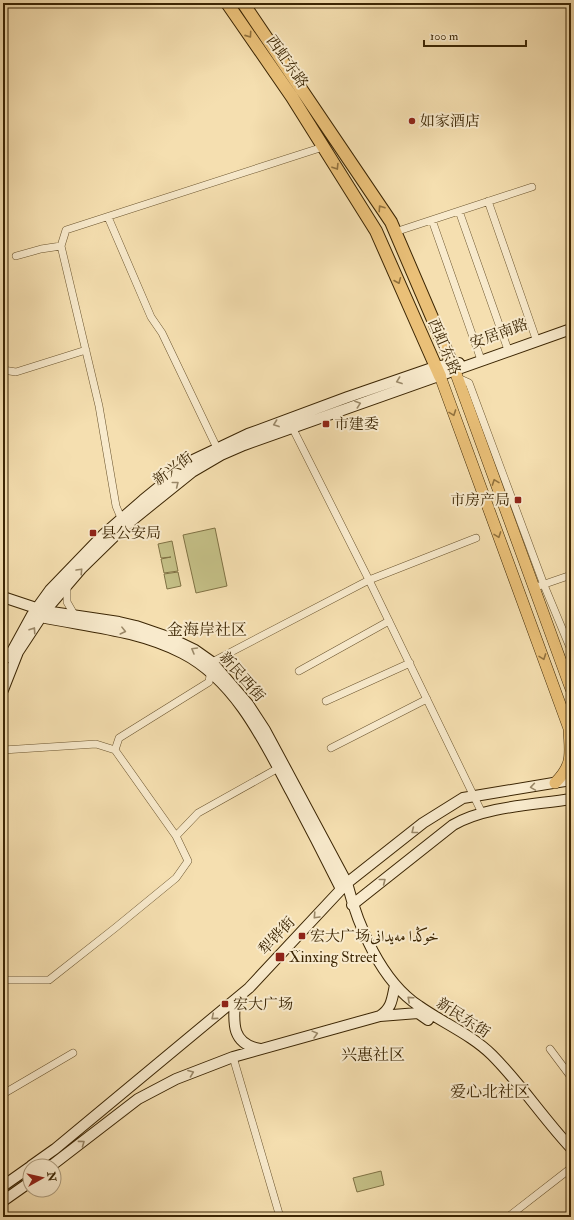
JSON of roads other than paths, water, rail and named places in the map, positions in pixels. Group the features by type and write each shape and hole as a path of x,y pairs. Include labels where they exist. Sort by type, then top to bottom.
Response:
{"highway":[{"name":"西虹东路","path":"227,3 292,97 376,231 438,372"},
{"name":"西虹东路","path":"243,3 391,222 455,371"}],"main road":[{"name":"安居南路","path":"455,371 480,357 571,323"},
{"name":"安居南路","path":"438,372 455,371 571,329"},
{"name":"西虹东路","path":"455,371 538,586 571,689"},
{"name":"新兴街","path":"3,672 12,648 39,613 125,526 192,472 221,455 438,372"},
{"name":"新兴街","path":"3,690 18,652 50,590 121,518 191,461 248,434 438,372"},
{"name":"西虹东路","path":"438,372 570,732 570,757 567,770 555,783"},
{"name":"新民西街","path":"3,597 39,613 119,622 168,636 195,650 212,662 248,704 265,730 281,766 344,886 352,905"},
{"name":"新民西街","path":"3,605 137,635 182,652 210,673 244,710 281,766"},
{"name":"犁铧街","path":"42,1158 55,1149 249,988 344,886 423,823 463,798 571,780"},
{"path":"352,905 453,825 466,818 482,813 571,799"},
{"name":"新民东街","path":"352,905 381,964 395,985 418,1006 473,1040 491,1054 571,1148"},
{"path":"61,1158 138,1098 176,1079 233,1057 380,1016 388,1011 392,1002 395,985"},
{"path":"235,1000 234,1015 236,1033 242,1042 249,1047 260,1049"},
{"name":"新民东街","path":"380,1016 418,1014 468,1045 502,1073 571,1155"},
{"name":"犁铧街","path":"3,1186 22,1172"},
{"path":"3,1202 22,1188"}],"street":[{"path":"121,518 116,506 99,406 61,246 66,230 323,147"},
{"path":"395,232 532,187"},
{"path":"488,201 536,336"},
{"path":"459,211 507,347"},
{"path":"108,216 151,317 162,333 217,448"},
{"path":"432,220 480,357"},
{"path":"16,256 41,249 61,246"},
{"path":"3,370 16,372 86,350"},
{"path":"292,427 410,663 482,813"},
{"path":"115,750 119,738 209,682 212,662 369,580 476,538"},
{"path":"571,575 538,586 571,650"},
{"path":"67,585 67,602 75,616"},
{"path":"298,671 389,621"},
{"path":"326,701 410,663"},
{"path":"331,748 427,699"},
{"path":"3,750 96,744 115,750 176,836 188,861 176,878 49,980 3,980"},
{"path":"176,836 198,812 281,766"},
{"path":"550,1049 571,1077"},
{"path":"3,1094 73,1053"},
{"path":"233,1057 280,1217"},
{"path":"508,1217 571,1168"}],"place":[{"name":"如家酒店","path":"412,121"},
{"name":"市建委","path":"326,424"},
{"name":"市房产局","path":"518,500"},
{"name":"县公安局","path":"93,533"},
{"name":"宏大广场خوڭدا مەيدانى","path":"302,936"},
{"name":"Xinxing Street","path":"280,957"},
{"name":"宏大广场","path":"225,1004"}],"district":[{"name":"金海岸社区","path":"207,630"},
{"name":"兴惠社区","path":"373,1055"},
{"name":"爱心北社区","path":"490,1092"}]}
